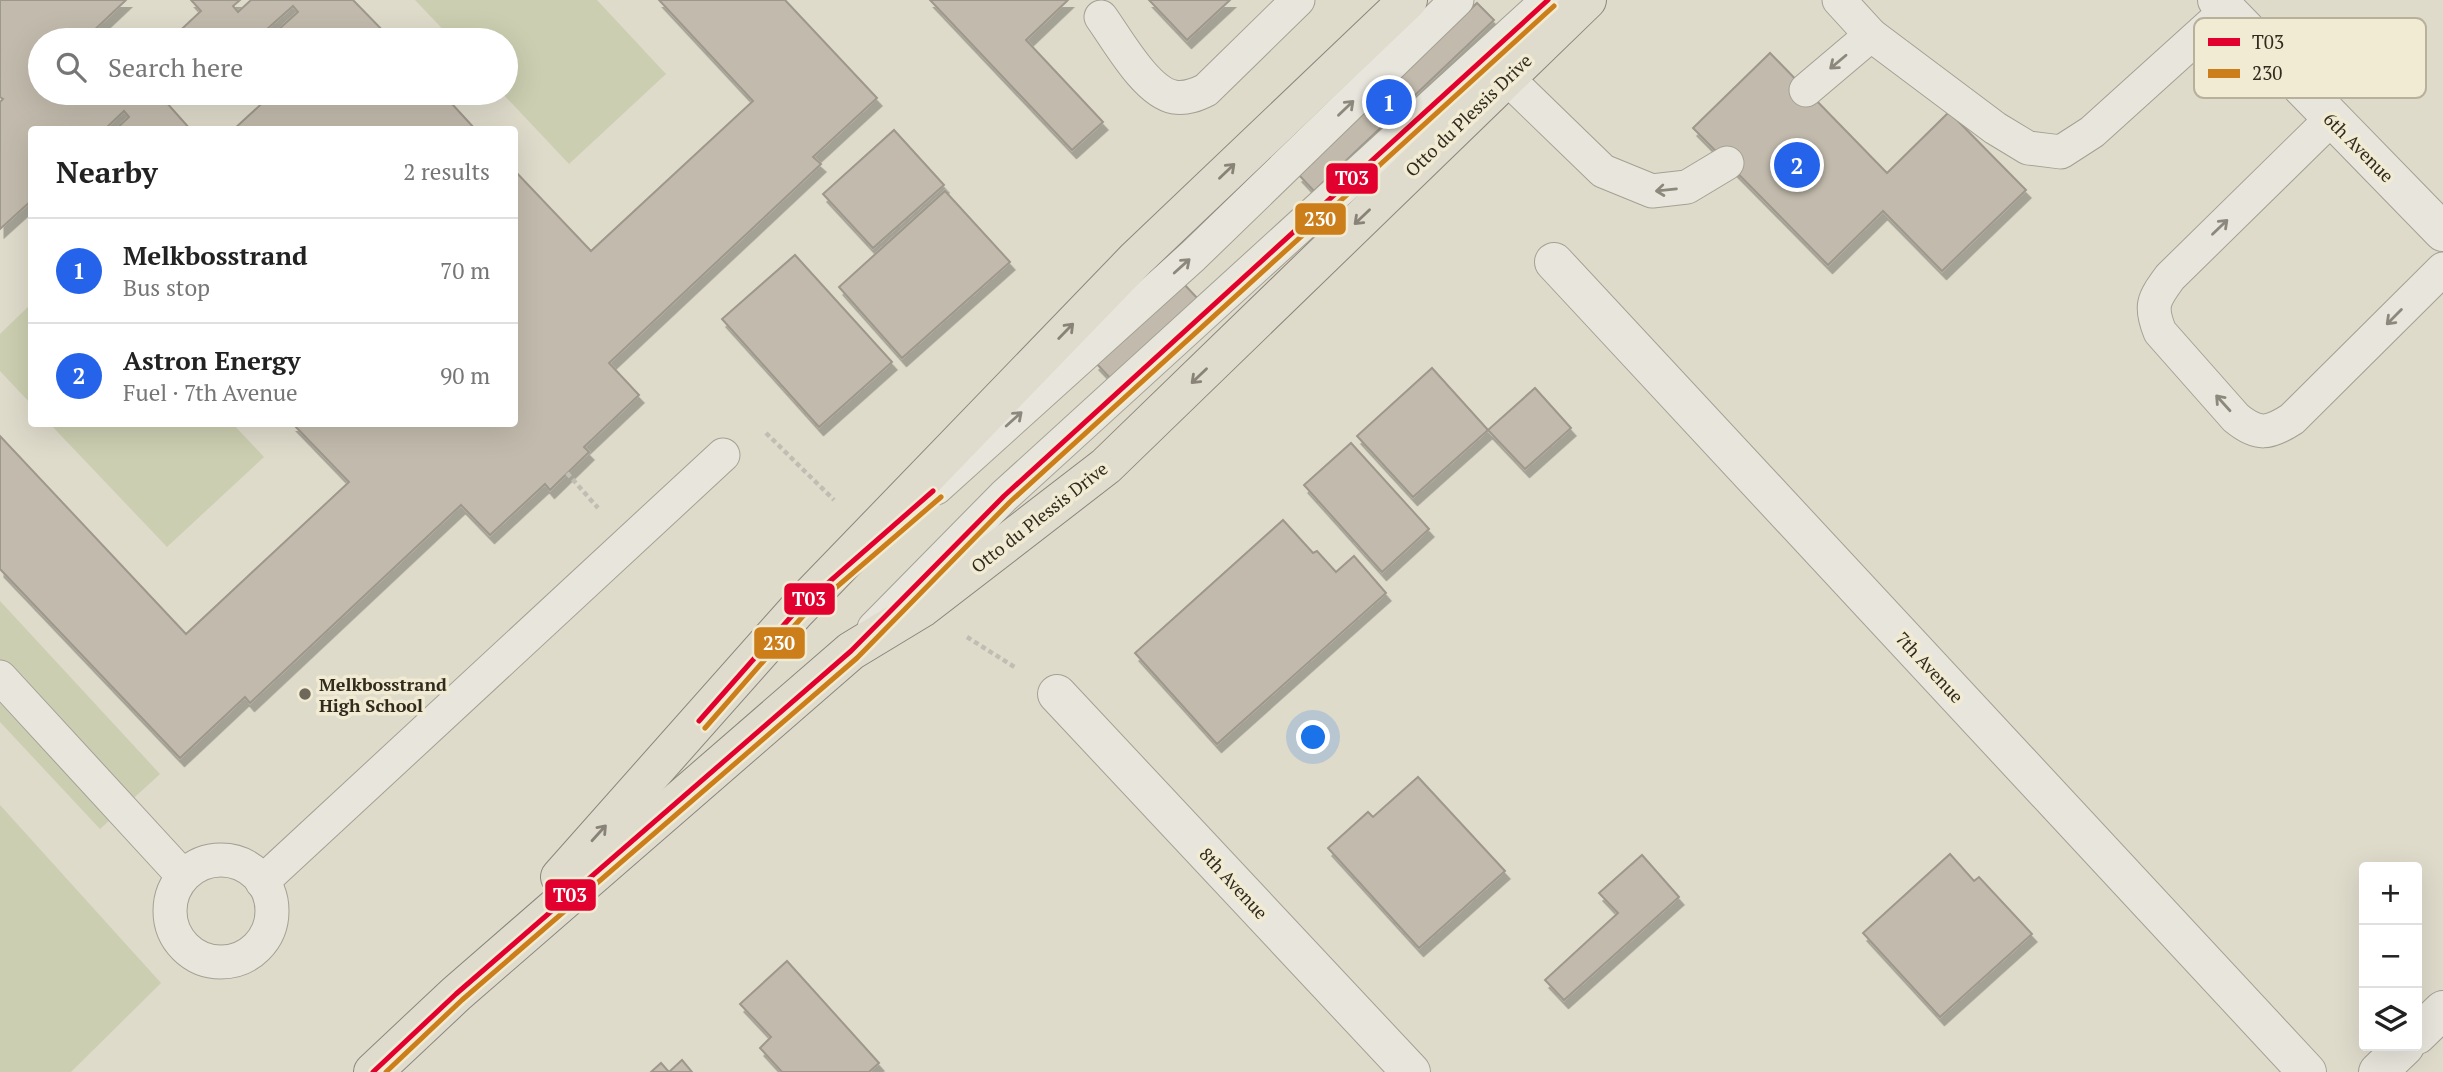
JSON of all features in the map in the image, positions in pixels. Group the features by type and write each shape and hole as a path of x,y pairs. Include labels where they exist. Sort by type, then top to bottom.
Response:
{"main road":[{"name":"Otto du Plessis Drive","path":"456,994 797,610 1136,259 1408,0"},
{"name":"Otto du Plessis Drive","path":"373,1072 456,994 851,651 922,608 1106,466 1587,0"}],"street":[{"name":"6th Avenue","path":"2222,5 2234,18"},
{"name":"6th Avenue","path":"2311,98 2443,232"},
{"name":"7th Avenue","path":"1554,262 2307,1072"},
{"name":"8th Avenue","path":"1057,694 1410,1072"},
{"path":"2422,1030 2443,1010"},
{"path":"2378,1072 2401,1051"}],"lane":[{"path":"1101,17 1149,83 1172,97 1191,97 1206,90 1298,0"},
{"path":"797,610 970,459 1194,256 1457,0"},
{"path":"851,651 1004,496 1548,0"},
{"path":"1839,0 1871,34 1995,128 2028,148 2061,152 2092,132 2194,32"},
{"path":"2209,18 2222,5"},
{"path":"1805,90 1871,34"},
{"path":"1507,78 1603,172 1652,191 1687,187 1727,163"},
{"path":"2331,119 2170,276 2153,304 2153,315 2160,332 2248,429 2262,432 2275,430 2292,419 2443,270"},
{"path":"262,882 723,456"},
{"path":"0,677 183,876"},
{"path":"228,860 251,869 262,882 268,888 273,913 267,936 250,954 227,963 202,960 182,945 170,923 170,898 183,876 203,863 228,860"}],"path":[{"path":"723,456 750,433 769,433 869,536"},
{"path":"922,608 1057,694"}],"green space":[{"path":"415,0 597,0 666,74 569,164 513,105 518,105 518,28 442,28"},
{"path":"28,307 28,401 0,371 0,334"},
{"path":"53,427 236,427 264,457 167,547"},
{"path":"0,601 160,774 100,829 0,722"},
{"path":"0,805 161,983 71,1072 0,1072"}],"building":[{"path":"0,0 126,0 96,28 28,28 28,105 169,105 187,126 119,126 129,117 124,111 108,126 28,126 28,204 0,229 0,102 3,99 0,97"},
{"path":"191,0 240,0 233,6 238,12 251,0 353,0 380,28 280,28 298,12 293,6 268,28 183,28 201,11"},
{"path":"659,0 785,0 877,98 813,157 821,164 609,363 639,395 584,447 589,452 550,490 545,484 490,535 461,505 250,703 245,697 180,758 0,569 0,436 186,634 349,482 296,427 518,427 518,174 591,251 753,101"},
{"path":"930,0 1068,0 1026,40 1103,122 1072,150"},
{"path":"1149,0 1230,0 1187,40"},
{"path":"1477,3 1494,20 1314,191 1298,174"},
{"path":"1770,53 1887,173 1949,112 2026,190 1942,271 1883,211 1828,265 1693,128"},
{"path":"260,105 453,105 472,126 237,126"},
{"path":"894,130 944,185 873,248 823,194"},
{"path":"945,191 1010,262 902,358 839,287"},
{"path":"795,255 892,362 819,427 722,319"},
{"path":"1182,282 1199,300 1112,380 1095,362"},
{"path":"1432,368 1488,430 1413,497 1357,436"},
{"path":"1535,388 1571,428 1525,469 1488,430"},
{"path":"1351,443 1429,529 1382,572 1304,485"},
{"path":"1283,520 1313,553 1317,551 1336,572 1354,556 1386,593 1217,744 1135,653"},
{"path":"1418,777 1505,871 1419,948 1328,848 1368,812 1373,817"},
{"path":"1950,854 1974,881 1979,877 2032,934 1940,1017 1863,933"},
{"path":"1642,855 1679,897 1564,1000 1545,980 1618,913 1599,893"},
{"path":"787,961 879,1063 869,1072 782,1072 760,1048 771,1037 740,1004"},
{"path":"682,1060 692,1072 669,1072"},
{"path":"661,1063 669,1072 651,1072"}],"transit line":[{"name":"T03","path":"373,1072 456,994 851,651 1004,496 1548,0"},
{"name":"230","path":"386,1072 462,1000 857,658 1010,502 1554,6"},
{"name":"T03","path":"699,721 797,610 933,491"},
{"name":"230","path":"705,728 803,616 941,497"}],"place":[{"name":"Melkbosstrand","path":"1389,102"},
{"name":"Astron Energy","path":"1797,165"},
{"name":"Melkbosstrand High School","path":"305,694"}]}
